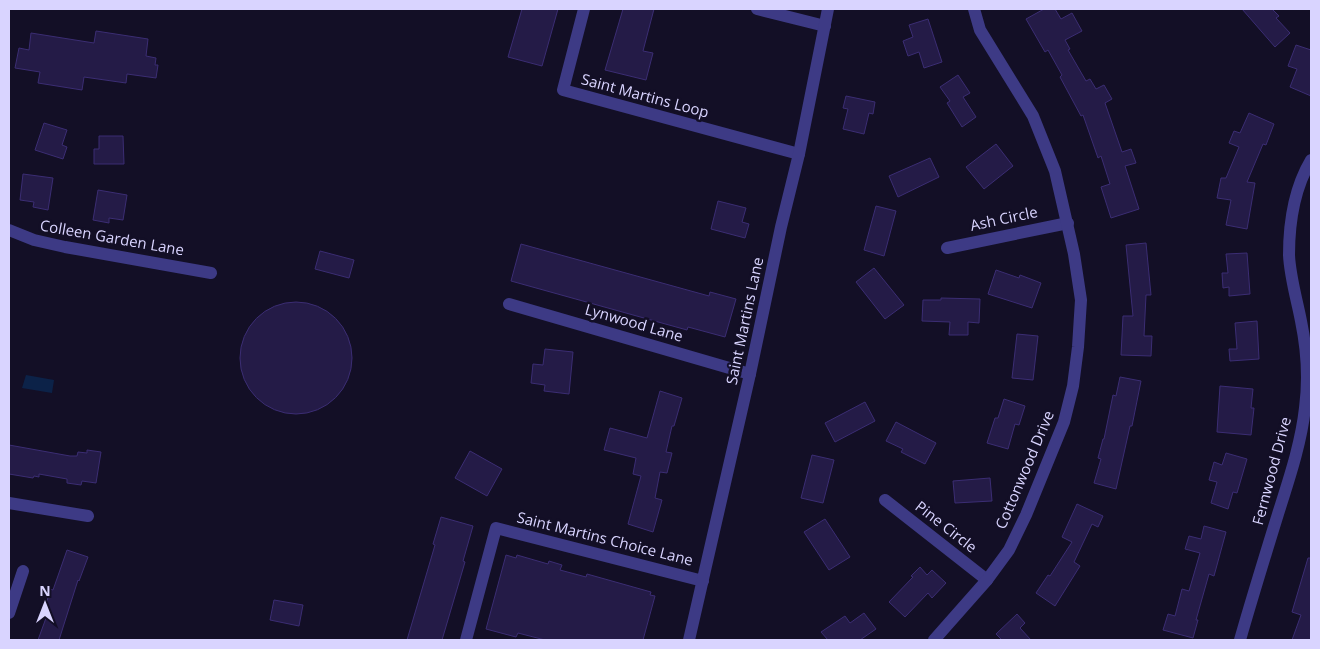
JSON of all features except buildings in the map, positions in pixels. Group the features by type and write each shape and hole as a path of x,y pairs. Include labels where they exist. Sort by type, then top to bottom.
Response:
{"street":[{"name":"Saint Martins Loop","path":"584,9 563,90 799,154"},
{"path":"757,9 825,26"},
{"name":"Saint Martins Lane","path":"690,640 781,227 799,154 828,9"},
{"name":"Cottonwood Drive","path":"936,640 987,580 1009,550 1026,515 1064,422 1073,386 1078,347 1080,300 1074,254 1055,171 1033,116 980,30 974,9"},
{"name":"Fernwood Drive","path":"1240,640 1298,452 1305,407 1306,345 1289,255 1290,234 1296,199 1301,181 1311,160"},
{"name":"Ash Circle","path":"947,248 1068,223"},
{"name":"Colleen Garden Lane","path":"9,230 34,240 65,247 211,273"},
{"name":"Lynwood Lane","path":"509,304 750,374"},
{"name":"Pine Circle","path":"885,500 987,580"},
{"path":"9,503 88,516"},
{"name":"Saint Martins Choice Lane","path":"466,640 496,528 703,581"},
{"path":"9,613 24,571"}],"water":[{"path":"26,375 54,380 52,393 22,388"}]}
